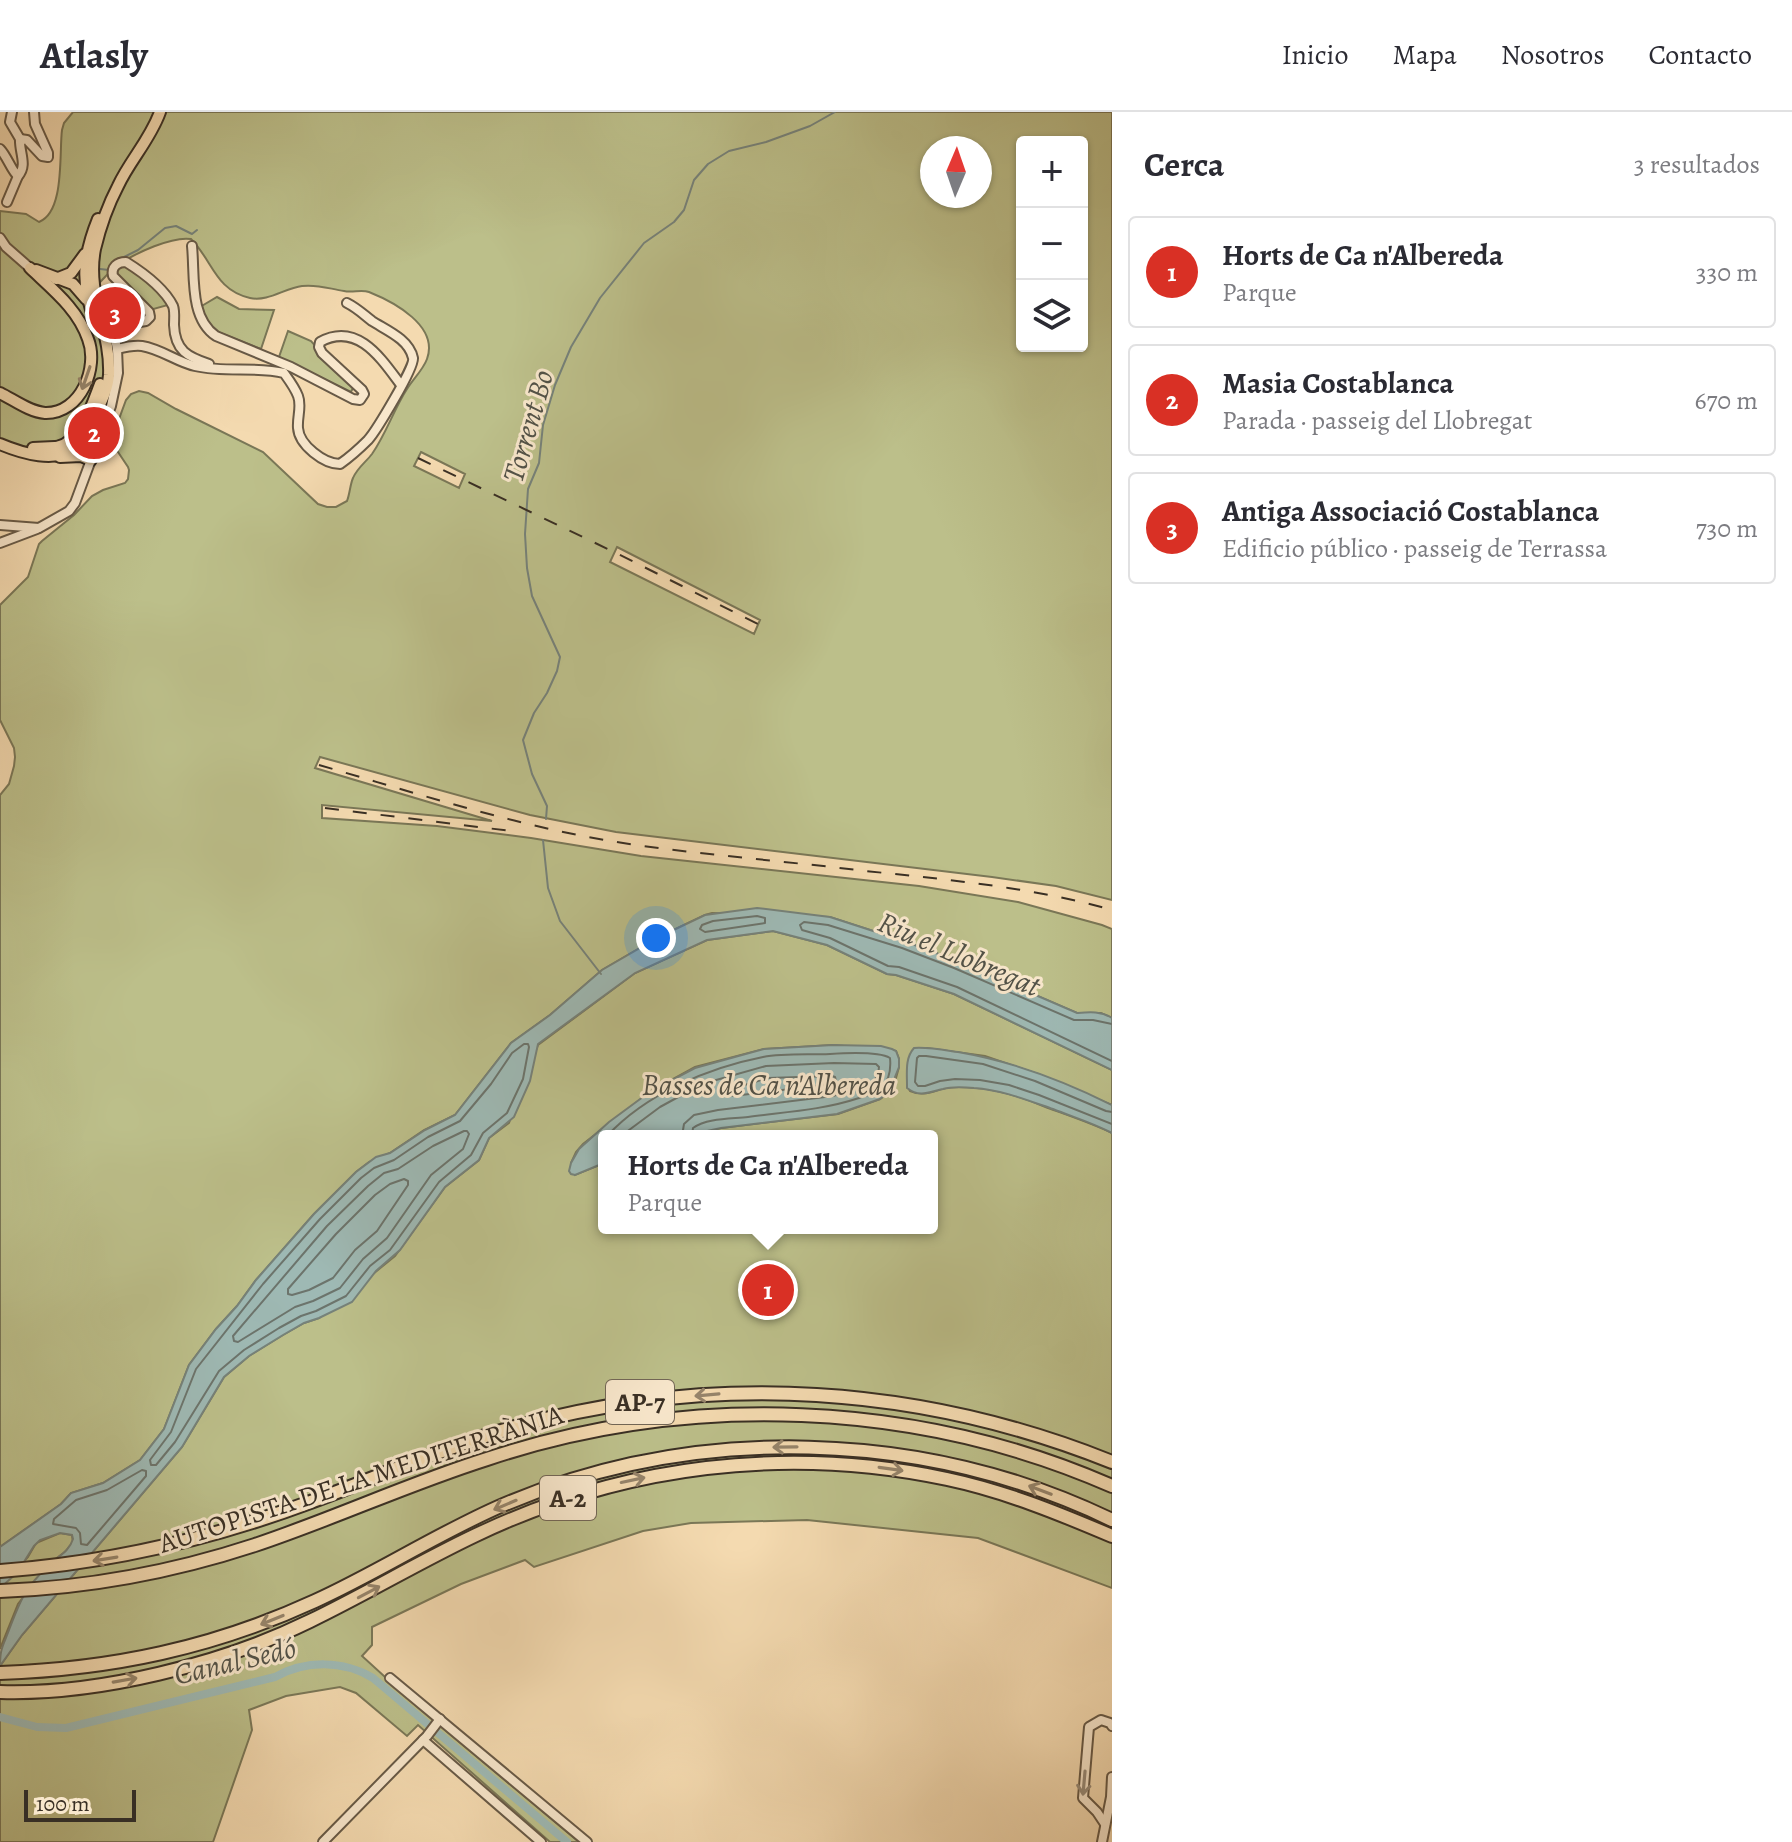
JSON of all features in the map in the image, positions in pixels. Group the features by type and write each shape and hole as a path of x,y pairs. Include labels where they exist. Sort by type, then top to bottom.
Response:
{"highway":[{"name":"AUTOPISTA DE LA MEDITERRÀNIA","path":"0,1571 82,1562 182,1544 263,1519 513,1427 587,1410 690,1397 796,1393 929,1408 1024,1431 1112,1462"},
{"name":"AUTOPISTA DE LA MEDITERRÀNIA","path":"0,1591 85,1583 184,1565 254,1546 455,1469 525,1447 592,1431 675,1419 795,1415 887,1423 951,1434 1009,1449 1112,1486"},
{"name":"A-2","path":"0,1673 60,1670 136,1659 245,1631 319,1600 453,1528 504,1505 592,1474 685,1454 748,1448 810,1447 901,1455 1026,1484 1112,1520"},
{"name":"A-2","path":"0,1692 89,1686 213,1659 307,1622 509,1520 611,1485 679,1471 790,1462 912,1472 1018,1499 1112,1536"}],"main road":[{"path":"54,451 70,442 84,420 108,364 111,346 85,278 92,233 108,198 147,141 160,112"},
{"path":"91,299 93,262 99,234 117,186"},
{"path":"72,279 88,250"},
{"path":"85,278 93,262"},
{"path":"0,393 36,411 50,412 77,399 85,385 91,360 88,337 75,312 53,282 30,268"},
{"path":"53,282 85,278"},
{"path":"72,279 91,299"},
{"path":"86,454 88,429 109,377 108,364"},
{"path":"84,420 86,454"},
{"path":"0,442 20,451 86,454"}],"street":[{"path":"7,202 22,170 20,139 10,122 12,112"},
{"path":"20,139 27,140 42,156 48,157 35,124 34,112"},
{"path":"0,149 18,176"},
{"path":"0,238 30,268"},
{"path":"192,246 195,298 208,331 287,370 360,400 364,394 362,390 319,347 320,342 327,338 355,338 369,346 401,385"},
{"path":"0,543 39,528 69,511 75,503 86,454 115,389 118,373 111,346 113,329 115,326 146,321 150,317 149,312 113,276 116,265 126,262 150,279 173,306 174,334 186,355 224,369"},
{"path":"287,370 299,398 300,436 315,453 334,464 340,464 377,429 412,367 413,358 400,338 347,303"},
{"path":"111,346 143,346 192,366 287,370"},
{"path":"0,525 39,528"},
{"path":"390,1678 587,1842"},
{"path":"1105,1824 1083,1798 1089,1727 1101,1720 1112,1726"},
{"path":"323,1842 438,1721"},
{"path":"425,1738 541,1842"},
{"path":"1102,1842 1112,1777"},
{"path":"1091,1806 1102,1804 1111,1797"}],"green space":[{"path":"73,112 1112,112 1112,900 1056,886 992,877 616,832 530,815 320,757 315,768 492,821 322,805 322,818 437,826 641,856 919,886 1018,902 1102,925 1112,929 1112,1018 1101,1013 1077,1013 957,961 830,917 705,915 602,970 550,1015 511,1043 455,1115 424,1130 356,1172 256,1280 189,1365 164,1429 140,1460 103,1483 71,1493 61,1504 0,1547 0,795 9,784 15,757 14,748 0,720 0,605 28,577 42,541 92,496 128,479 128,467 116,449 115,430 131,394 139,391 148,393 263,452 318,504 336,507 347,501 355,474 377,446 402,397 425,363 429,347 427,336 412,317 369,292 308,286 263,298 250,298 238,294 222,282 191,239 174,240 126,260 96,286 99,309 115,355 108,395 87,450 71,459 57,462 0,449 0,211 26,214 39,222 47,216 57,195 62,130","holes":["421,452 465,474 459,488 414,466","617,547 760,620 754,634 610,562"]},
{"path":"123,264 155,285 168,305 150,310 116,277"},
{"path":"217,297 239,309 274,310 261,349 213,330 200,307"},
{"path":"288,331 311,341 353,388 351,392 279,357"},
{"path":"773,931 827,945 887,974 954,994 1112,1070 1112,1105 985,1056 927,1048 908,1065 907,1085 910,1091 920,1093 958,1087 1004,1093 1112,1133 1112,1588 978,1538 807,1520 691,1523 643,1531 534,1567 525,1560 461,1584 372,1627 372,1645 362,1656 579,1842 550,1842 418,1725 407,1736 356,1693 340,1687 286,1696 249,1710 252,1730 213,1842 0,1842 0,1666 22,1635 182,1447 224,1377 249,1356 304,1323 319,1318 395,1256 445,1187 479,1160 489,1138 509,1123 538,1045 635,973 707,940"},
{"path":"60,1533 72,1535 73,1542 50,1563 18,1604 0,1649 0,1588 28,1557 36,1543"}],"water":[{"path":"757,908 830,917 957,961 1077,1013 1095,1012 1108,1016 1112,1018 1112,1070 954,994 887,974 827,945 773,931 707,940 635,973 538,1044 530,1081 514,1117 489,1138 479,1160 445,1187 400,1250 376,1271 352,1302 283,1335 249,1356 224,1377 182,1447 22,1635 0,1666 2,1647 24,1595 40,1574 66,1551 73,1539 72,1535 60,1533 40,1540 17,1573 0,1588 0,1547 61,1504 71,1493 103,1483 140,1460 164,1429 189,1365 256,1280 314,1214 356,1172 376,1157 390,1153 455,1115 511,1043 550,1015 602,970 705,915"},
{"name":"Basses de Ca n'Albereda","path":"881,1046 896,1051 899,1067 889,1092 880,1099 837,1114 712,1130 600,1130 651,1091 695,1068 764,1049"},
{"name":"Basses de Ca n'Albereda","path":"914,1048 958,1052 998,1061 1075,1088 1112,1105 1112,1133 1053,1109 994,1091 958,1087 916,1093 907,1088 909,1056"},
{"name":"Basses de Ca n'Albereda","path":"598,1132 598,1165 575,1175 569,1171 579,1149"}],"waterway":[{"name":"Torrent Bo","path":"546,819 547,806 532,774 523,740 557,671 560,657 532,596 525,534 528,489 539,463 543,425 555,385 571,347 600,298 644,243 674,222 684,210 694,180 708,164 729,151 810,126 835,112"},
{"path":"120,259 138,250 165,228 176,226 192,234 197,230"},
{"path":"100,269 110,269"},
{"name":"Torrent Bo","path":"543,840 548,888 560,921 601,974"},
{"name":"Canal Sedó","path":"0,1717 37,1727 66,1728 275,1677 299,1667 337,1665 373,1678 567,1842"}],"railway":[{"path":"418,458 760,625"},
{"path":"319,765 480,812 602,839 699,853 990,885 1051,895 1112,910"},
{"path":"325,808 519,832"}],"place":[{"name":"Antiga Associació Costablanca","path":"115,313"},
{"name":"Masia Costablanca","path":"94,433"},
{"name":"Horts de Ca n'Albereda","path":"768,1290"}],"water label":[{"name":"Riu el Llobregat","path":"959,954"}]}
